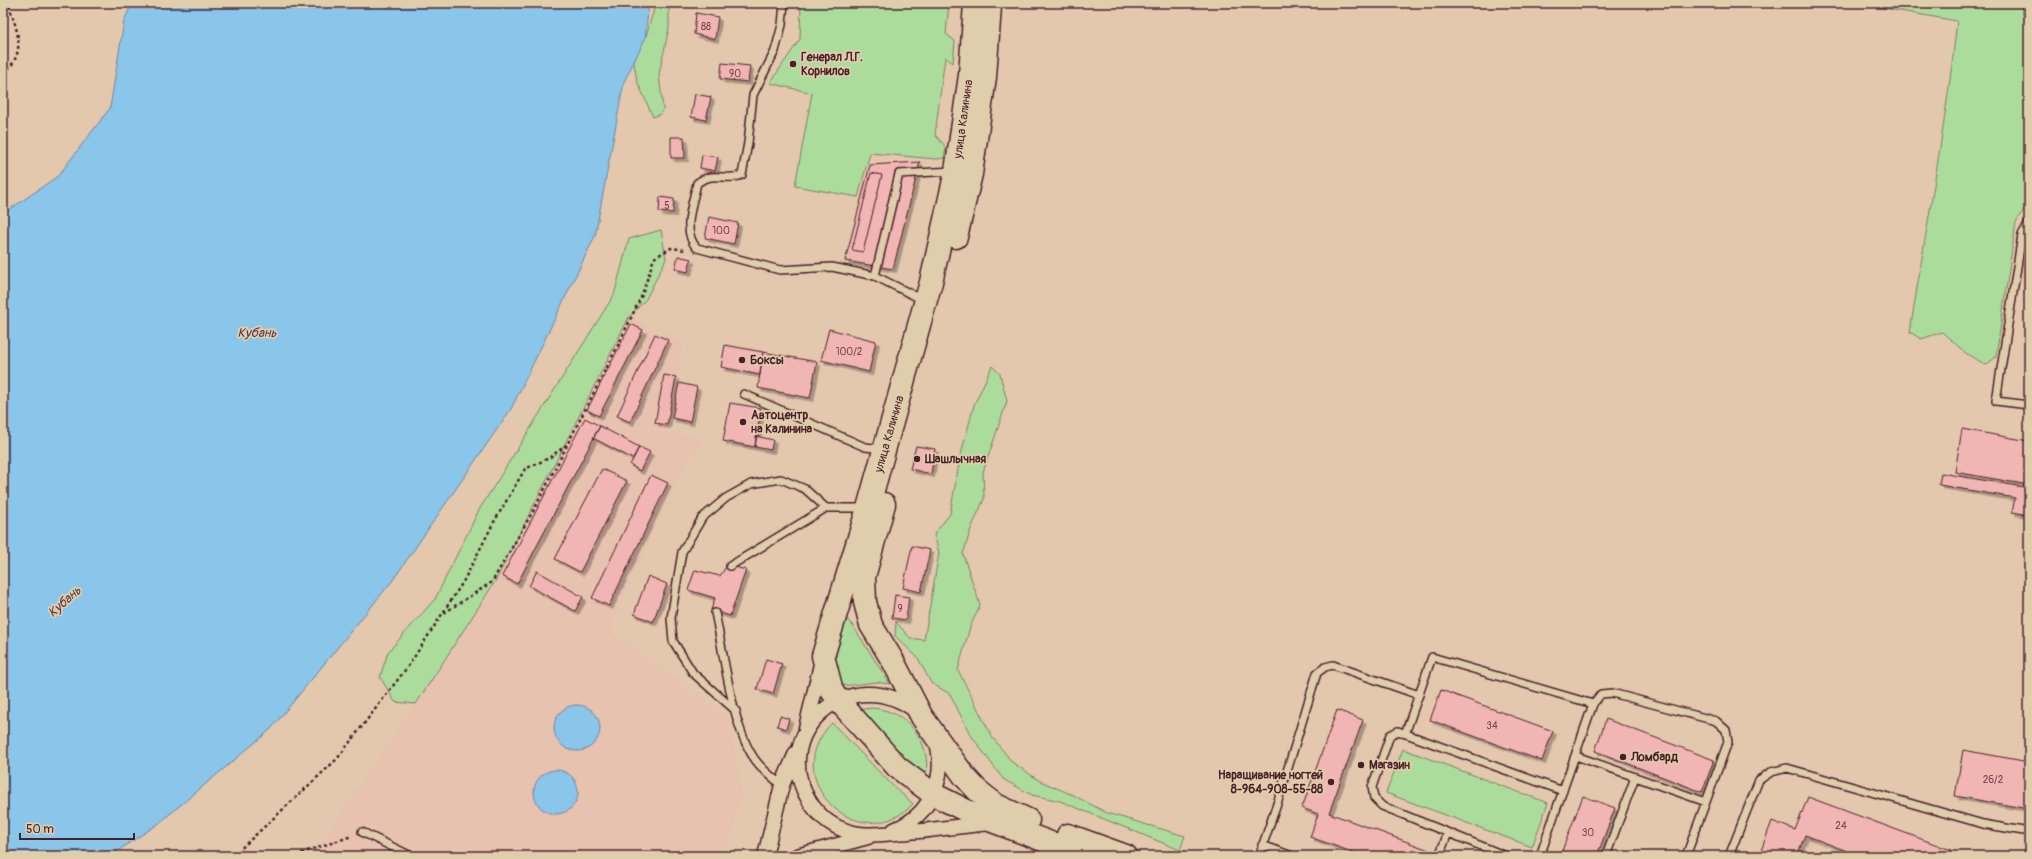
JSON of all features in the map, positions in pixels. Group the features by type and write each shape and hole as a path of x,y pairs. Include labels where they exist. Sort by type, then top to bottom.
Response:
{"highway":[{"name":"улица Калинина","path":"823,656 868,508 926,301 956,171 970,75 975,3"},
{"name":"улица Калинина","path":"990,3 985,77 971,174 945,285 864,577 865,602 871,625 893,661 928,725 977,790 996,806 1028,827"},
{"path":"823,656 830,685 838,700 897,767 933,794 971,813 995,822 1028,827 1126,856"},
{"path":"1028,827 1086,856"}],"street":[{"name":"улица Калинина","path":"764,856 782,785 803,738 823,656"},
{"path":"797,856 880,834 901,827 914,819 925,808 938,781 940,760 928,725 906,703 886,695 872,693 858,694 838,700 817,716 803,738 799,757 799,776 805,794 816,810 830,823 842,829 860,834 880,834 934,830 995,822"}],"lane":[{"path":"784,3 782,25 775,51 753,95 748,143 742,175 736,178 710,176 697,183 688,231 691,242 696,248 780,270 832,267 875,276 926,301"},
{"path":"2027,3 2029,12"},
{"path":"875,276 899,174 956,171"},
{"path":"2029,222 2022,235 1996,401 2029,405"},
{"path":"744,394 865,447 884,449"},
{"path":"736,710 693,673 673,641 671,618 682,552 702,518 726,498 751,484 781,480 805,489 826,508"},
{"path":"730,566 826,508 868,508"},
{"path":"715,613 736,710 744,739 751,754 761,767 782,785"},
{"path":"1405,734 1432,657 1593,704"},
{"path":"1259,856 1278,804 1317,673 1325,667 1333,665 1419,695"},
{"path":"1540,856 1593,704 1601,694 1612,693 1716,721 1726,730 1728,742 1686,856"},
{"path":"1506,856 1382,806 1374,798 1372,787 1390,735 1398,731 1563,791"},
{"path":"1576,756 1706,802"},
{"path":"1729,856 1759,780 1771,772 1787,768 1983,824 2029,832"},
{"path":"1606,856 1635,777"},
{"path":"362,832 411,856"},
{"path":"1440,856 1448,833"},
{"path":"1262,845 1292,856"}],"path":[{"path":"3,74 17,57 19,34 8,3"},
{"path":"442,614 492,582 536,506 569,443 642,295 654,258 671,248 691,251"},
{"path":"233,856 337,759 409,665 463,582 494,522 525,469 549,458 569,443"},
{"path":"296,856 362,832"},
{"path":"240,851 250,856"}],"shaded area":[{"path":"629,316 683,343 668,433 704,439 674,483 609,630 729,719 742,797 724,856 312,856 416,704 496,580"}],"green space":[{"path":"656,3 669,3 669,28 659,74 663,109 661,114 653,117 637,81 633,57 645,39"},
{"path":"801,3 949,3 946,34 955,41 953,63 945,57 935,135 946,147 944,158 936,159 870,153 858,197 795,186 812,93 770,83 800,39"},
{"path":"1855,3 2020,3 2029,38 2029,201 2016,222 1996,357 1986,365 1967,354 1942,332 1921,339 1910,332 1942,138 1957,21"},
{"path":"661,230 666,259 646,299 629,317 496,580 416,704 395,702 380,677 388,652 435,599 479,510 614,295 629,239"},
{"path":"992,366 1000,374 1007,401 983,472 984,499 971,529 963,554 980,605 970,627 958,670 992,737 1012,762 1040,781 1073,795 1107,813 1185,836 1180,850 1060,801 1032,795 1003,779 970,734 950,694 931,683 918,658 895,636 896,622 910,638 924,640 939,553 934,534 950,514 960,458 974,405"},
{"path":"847,619 890,684 876,682 842,686 837,671 836,651 839,632 842,624"},
{"path":"873,708 887,711 899,716 909,724 917,734 923,745 926,758 927,771 924,785 857,710"},
{"path":"832,723 892,785 913,804 892,819 870,822 849,817 831,805 819,788 813,767 817,745"},
{"path":"1403,749 1548,803 1532,847 1386,793"}],"water":[{"name":"Кубань","path":"132,3 649,3 645,39 624,82 595,236 511,409 393,580 270,730 158,824 110,856 3,856 3,214 58,176 110,108 124,21"},
{"path":"582,705 594,711 599,719 599,737 594,745 586,750 572,751 560,745 555,737 554,723 560,711 568,706"},
{"path":"552,770 560,770 572,776 578,788 578,796 572,808 560,814 552,814 540,808 534,796 534,788 540,776"}],"building":[{"path":"696,13 718,17 715,39 694,34"},
{"path":"722,63 750,66 748,82 720,79"},
{"path":"695,94 711,97 706,120 691,117"},
{"path":"671,137 684,137 685,158 671,158"},
{"path":"702,155 718,157 715,171 700,168"},
{"path":"920,162 893,269 845,261 870,165"},
{"path":"871,173 882,175 863,252 852,250"},
{"path":"660,197 674,199 673,213 659,212"},
{"path":"709,217 738,223 734,244 705,238"},
{"path":"678,256 691,259 688,272 675,269"},
{"path":"631,324 643,330 599,416 587,410"},
{"path":"829,329 876,341 869,372 821,360"},
{"path":"655,334 668,340 630,422 617,416"},
{"name":"Боксы","path":"725,345 763,352 760,375 721,367"},
{"path":"763,352 817,362 810,398 758,388"},
{"path":"664,375 676,377 667,425 655,423"},
{"path":"679,383 697,387 690,422 672,418"},
{"name":"Автоцентр на Калинина","path":"730,403 761,408 755,447 723,441"},
{"path":"585,418 600,426 517,584 502,576"},
{"path":"600,426 639,447 633,459 593,438"},
{"path":"1962,429 2029,441 2029,485 1955,472"},
{"path":"756,436 773,440 771,450 755,447"},
{"path":"916,446 935,449 931,474 910,469"},
{"path":"639,447 650,452 640,471 630,465"},
{"path":"602,469 627,481 580,572 555,559"},
{"path":"1941,473 2029,488 2029,515 2012,512 2015,498 1939,485"},
{"path":"651,475 668,483 609,606 592,598"},
{"path":"912,546 930,550 921,592 903,588"},
{"path":"727,565 746,570 730,616 711,610 715,598 688,590 695,570 720,576"},
{"path":"537,571 583,597 575,611 529,586"},
{"path":"648,576 667,584 653,622 634,614"},
{"path":"895,595 909,597 906,620 892,618"},
{"path":"766,659 782,664 773,694 757,689"},
{"path":"1441,690 1553,731 1542,761 1430,720"},
{"path":"1337,710 1363,720 1329,813 1429,850 1427,856 1363,856 1310,837 1318,814 1302,808"},
{"path":"780,716 789,719 786,729 777,726"},
{"path":"1606,719 1714,760 1702,792 1595,751"},
{"path":"1963,750 2029,762 2029,809 1955,796"},
{"path":"1583,796 1615,808 1597,856 1560,856"},
{"path":"1808,797 1951,850 1948,856 1860,856 1805,835 1797,856 1759,856 1772,821 1795,830"}],"place":[{"name":"Генерал Л.Г. Корнилов","path":"793,64"},
{"name":"Боксы","path":"742,360"},
{"name":"Автоцентр на Калинина","path":"743,422"},
{"name":"Шашлычная","path":"917,459"},
{"name":"Ломбард","path":"1623,757"},
{"name":"Магазин","path":"1361,765"},
{"name":"Наращивание ногтей 8-964-908-55-88","path":"1331,782"}]}
